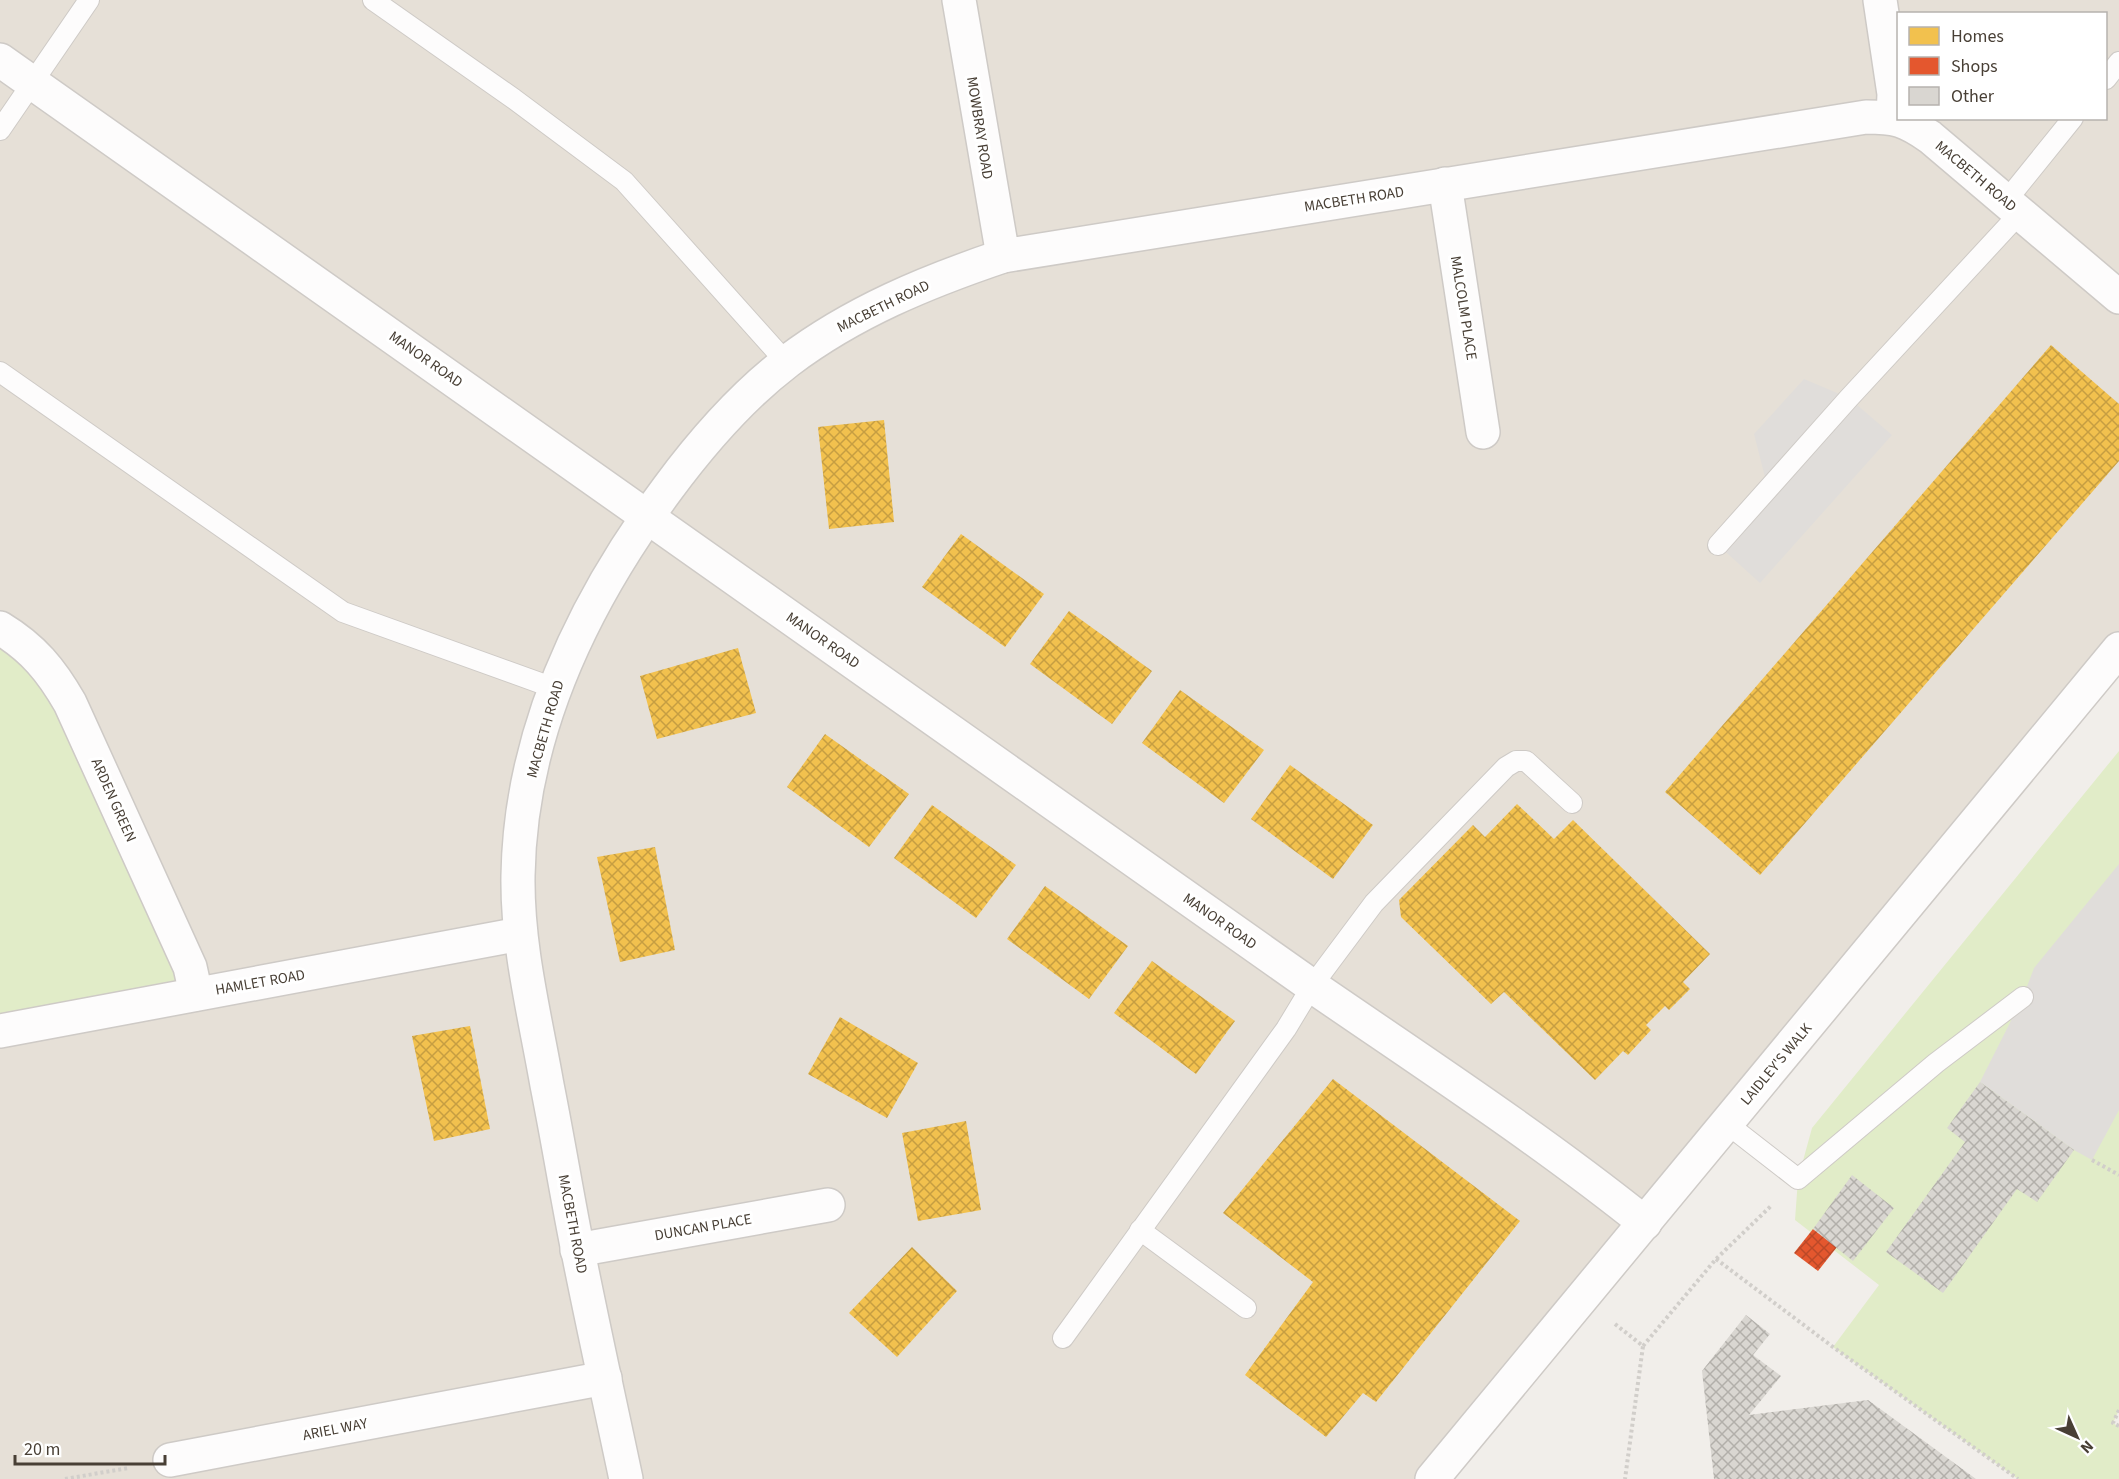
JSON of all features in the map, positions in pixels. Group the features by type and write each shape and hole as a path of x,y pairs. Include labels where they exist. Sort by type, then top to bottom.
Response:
{"street":[{"name":"MOWBRAY ROAD","path":"959,0 1003,256"},
{"path":"1880,0 1894,94 1893,117"},
{"name":"MANOR ROAD","path":"0,60 648,515 1312,986 1450,1080 1609,1194 1644,1223"},
{"name":"MACBETH ROAD","path":"626,1479 578,1250 520,934 518,875 523,813 533,761 554,688 594,600 648,515 713,432 786,362 842,324 948,274 1003,256 1866,117 1897,119"},
{"name":"MACBETH ROAD","path":"1900,120 1930,137 2119,297"},
{"name":"MALCOLM PLACE","path":"1445,184 1483,432"},
{"name":"ARDEN GREEN","path":"0,628 39,657 56,679 70,703 190,967 196,994"},
{"name":"LAIDLEY'S WALK","path":"1432,1479 2119,649"},
{"name":"HAMLET ROAD","path":"0,1031 520,934"},
{"name":"DUNCAN PLACE","path":"578,1250 828,1205"},
{"name":"ARIEL WAY","path":"170,1460 605,1378"}],"lane":[{"path":"0,130 89,0"},
{"path":"373,0 514,99 624,181 786,362"},
{"path":"2107,78 2119,62"},
{"path":"1718,545 1849,398 2013,207 2072,120"},
{"path":"0,372 343,612 554,688"},
{"path":"1063,1338 1286,1029 1312,986 1374,903 1506,767 1516,761 1526,761 1572,803"},
{"path":"1726,1123 1798,1179 1936,1063 2023,997"},
{"path":"1140,1230 1246,1308"}],"path":[{"path":"2092,1160 2119,1175"},
{"path":"1625,1479 1643,1346 1716,1259 1798,1179"},
{"path":"1716,1259 1833,1347 2018,1479"},
{"path":"1582,1297 1643,1346"},
{"path":"2119,1410 2113,1423 2119,1426"},
{"path":"65,1479 170,1460"}],"shaded area":[{"path":"0,0 2119,0 2119,649 1432,1479 0,1479"},
{"path":"1804,379 1849,398 1892,435 1760,583 1718,545 1768,489 1754,434"},
{"path":"2119,864 2119,1110 2092,1160 2074,1150 1980,1082 2023,997 2034,968"}],"green space":[{"path":"0,628 39,657 196,994 0,1031"},
{"path":"2119,751 2119,1410 2113,1423 2119,1427 2119,1479 2018,1479 1833,1347 1879,1285 1795,1220 1798,1179 1812,1128"}],"building: Homes":[{"path":"2051,345 2119,404 2119,461 1760,875 1665,792"},
{"path":"884,420 894,522 829,529 818,427"},
{"path":"961,534 1044,594 1005,647 922,587"},
{"path":"1069,611 1152,671 1112,724 1030,664"},
{"path":"738,648 756,713 657,739 640,676"},
{"path":"1180,690 1264,750 1224,803 1142,743"},
{"path":"825,734 909,794 869,847 787,787"},
{"path":"1290,765 1373,825 1333,879 1251,819"},
{"path":"1517,804 1554,839 1573,820 1710,954 1683,982 1690,989 1669,1010 1665,1006 1646,1025 1651,1030 1628,1055 1623,1051 1595,1080 1504,992 1491,1004 1401,917 1399,900 1473,825 1485,837"},
{"path":"932,805 1016,865 976,918 894,858"},
{"path":"655,847 675,950 620,962 597,857"},
{"path":"1045,886 1128,946 1089,999 1007,939"},
{"path":"1152,961 1235,1021 1196,1074 1114,1013"},
{"path":"840,1017 918,1063 887,1118 808,1074"},
{"path":"470,1026 490,1129 434,1141 412,1036"},
{"path":"1333,1079 1520,1221 1376,1402 1363,1393 1326,1437 1245,1375 1313,1282 1223,1213"},
{"path":"966,1121 981,1210 918,1221 902,1133"},
{"path":"912,1247 957,1291 897,1357 849,1313"}],"building: Shops":[{"path":"1813,1229 1837,1247 1818,1271 1794,1253"}],"building: Other":[{"path":"1980,1082 2074,1150 2037,1202 2017,1189 1943,1293 1886,1252 1965,1142 1947,1128"},
{"path":"1852,1175 1894,1208 1853,1261 1813,1229"},
{"path":"1746,1315 1770,1334 1753,1355 1781,1376 1749,1415 1868,1400 1976,1479 1714,1479 1702,1371"}]}
